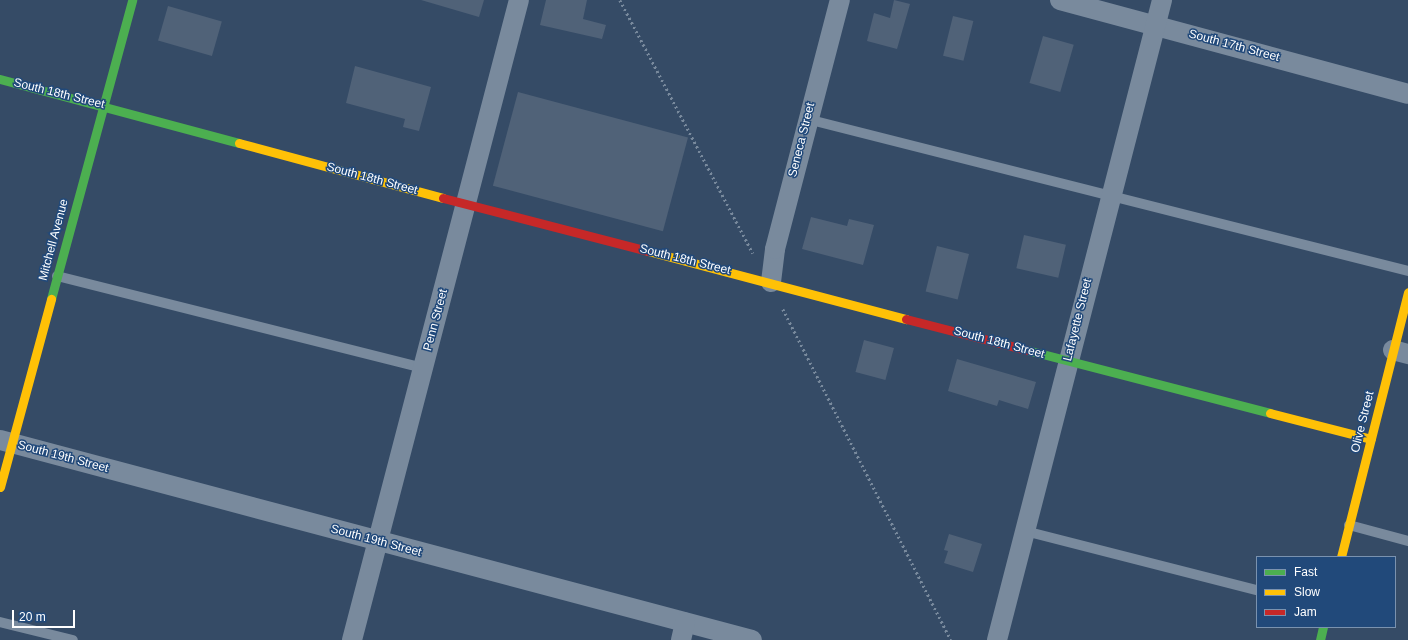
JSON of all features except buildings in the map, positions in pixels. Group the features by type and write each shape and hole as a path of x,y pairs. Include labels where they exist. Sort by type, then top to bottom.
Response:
{"street":[{"name":"Mitchell Avenue","path":"0,487 6,442 57,276 132,0"},
{"name":"Penn Street","path":"352,640 379,542 519,0"},
{"name":"Seneca Street","path":"770,282 775,249 807,119 840,0"},
{"name":"South 17th Street","path":"1060,0 1155,24 1408,94"},
{"name":"Lafayette Street","path":"997,640 1162,0"},
{"name":"South 18th Street","path":"0,79 104,105 466,204 770,282 1349,436 1371,439"},
{"name":"Olive Street","path":"1341,556 1371,439 1401,352 1408,292"},
{"name":"South 19th Street","path":"6,442 379,542 683,631 752,640"},
{"path":"1320,640 1323,628"}],"lane":[{"path":"807,119 1111,194 1408,271"},
{"path":"57,276 423,368"},
{"path":"1349,525 1408,541"},
{"path":"1025,532 1256,590"},
{"path":"0,622 72,640"}],"path":[{"path":"620,0 735,223 770,282 951,640"}],"traffic: fast":[{"path":"51,299 132,0"},
{"path":"0,79 239,143"},
{"path":"1027,350 1270,413"},
{"path":"1320,640 1323,628"}],"traffic: slow":[{"path":"239,143 443,198"},
{"path":"648,251 906,319"},
{"path":"1341,556 1408,292"},
{"path":"0,487 51,299"},
{"path":"1270,413 1371,439"}],"traffic: jam":[{"path":"443,198 648,251"},
{"path":"906,319 1027,350"}]}
